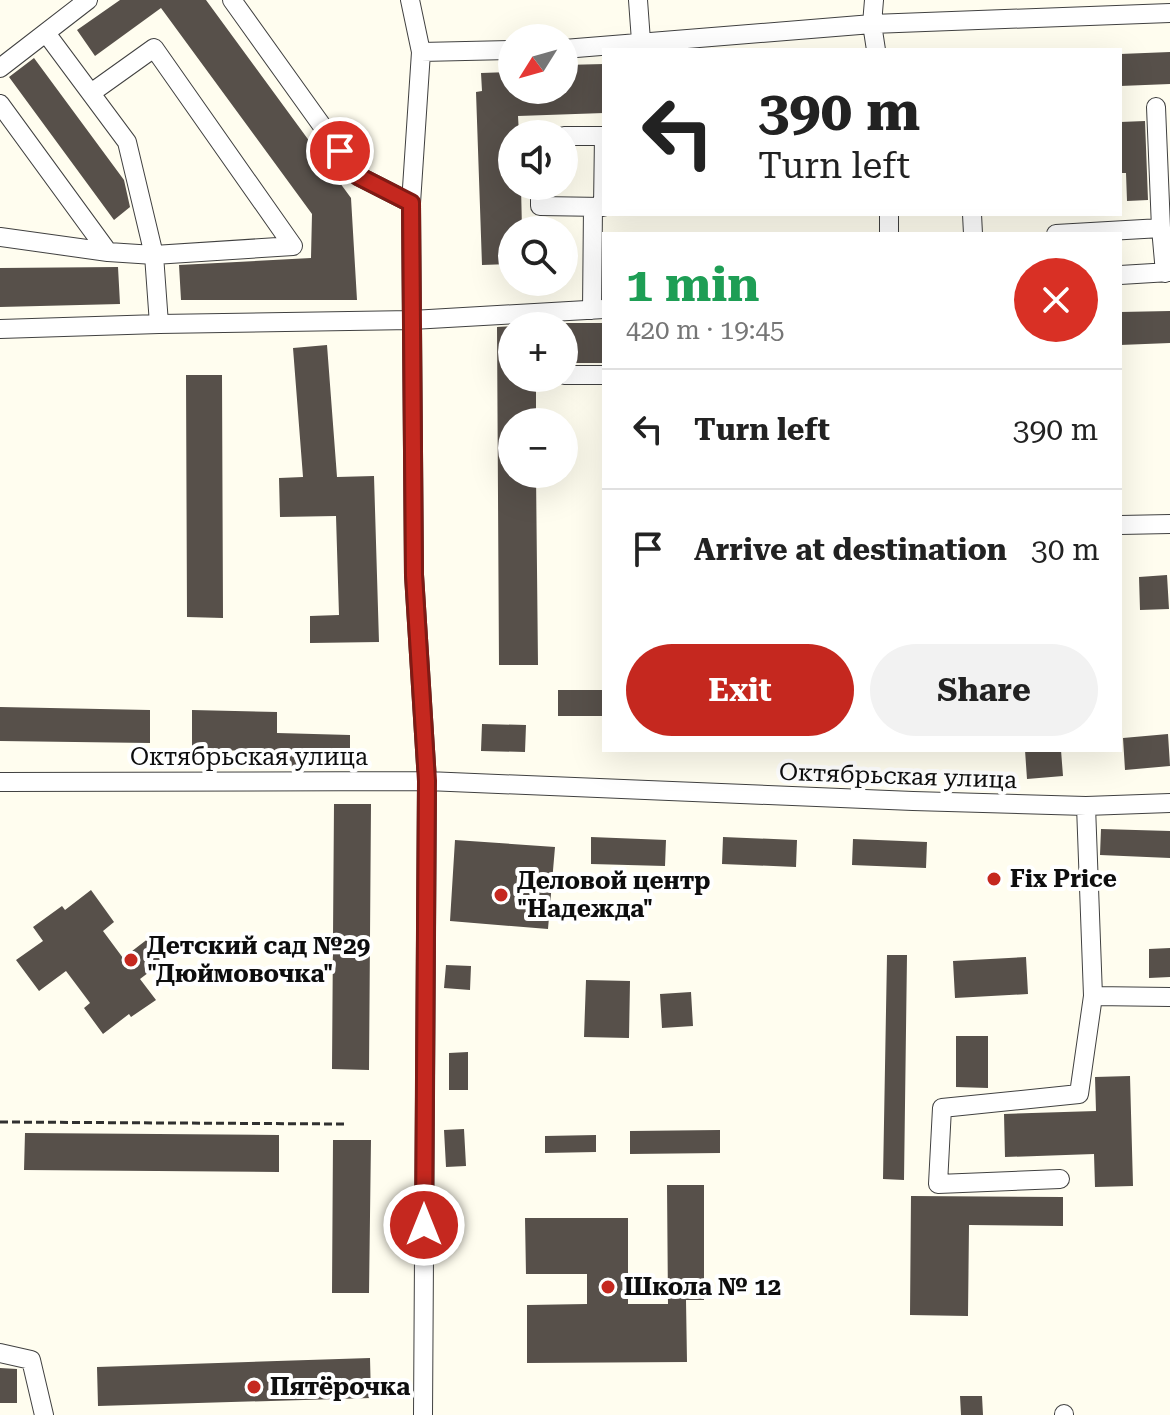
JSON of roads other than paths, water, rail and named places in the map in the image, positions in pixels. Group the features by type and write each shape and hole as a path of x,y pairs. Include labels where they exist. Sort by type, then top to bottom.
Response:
{"street":[{"path":"0,68 88,0"},
{"path":"232,0 358,176 411,203"},
{"path":"410,0 421,52 411,203 414,575 427,781 423,1415"},
{"path":"638,0 641,41"},
{"path":"874,0 872,24 876,48"},
{"path":"578,48 872,24 1170,13"},
{"path":"46,33 127,142 154,255 159,324"},
{"path":"0,237 154,255 293,246 154,48 91,93"},
{"path":"421,52 498,50"},
{"path":"0,104 108,252"},
{"path":"1122,275 1168,272 1161,228 1156,107"},
{"path":"578,136 602,136"},
{"path":"540,200 540,206 602,207"},
{"path":"0,329 412,320 598,310 593,207"},
{"path":"1091,232 1161,228"},
{"path":"578,375 602,375"},
{"path":"1122,525 1170,524"},
{"name":"Октябрьская улица","path":"0,782 427,781 913,801 1086,806 1170,803"},
{"path":"1060,1179 938,1184 942,1108 1079,1094 1093,996 1086,806"},
{"path":"1093,996 1170,997"},
{"path":"0,1353 31,1360 44,1415"}],"place":[{"name":"Fix Price","path":"994,879"},
{"name":"Деловой центр \"Надежда\"","path":"501,895"},
{"name":"Детский сад №29 \"Дюймовочка\"","path":"131,960"},
{"name":"Школа № 12","path":"608,1287"},
{"name":"Пятёрочка","path":"254,1387"}]}
